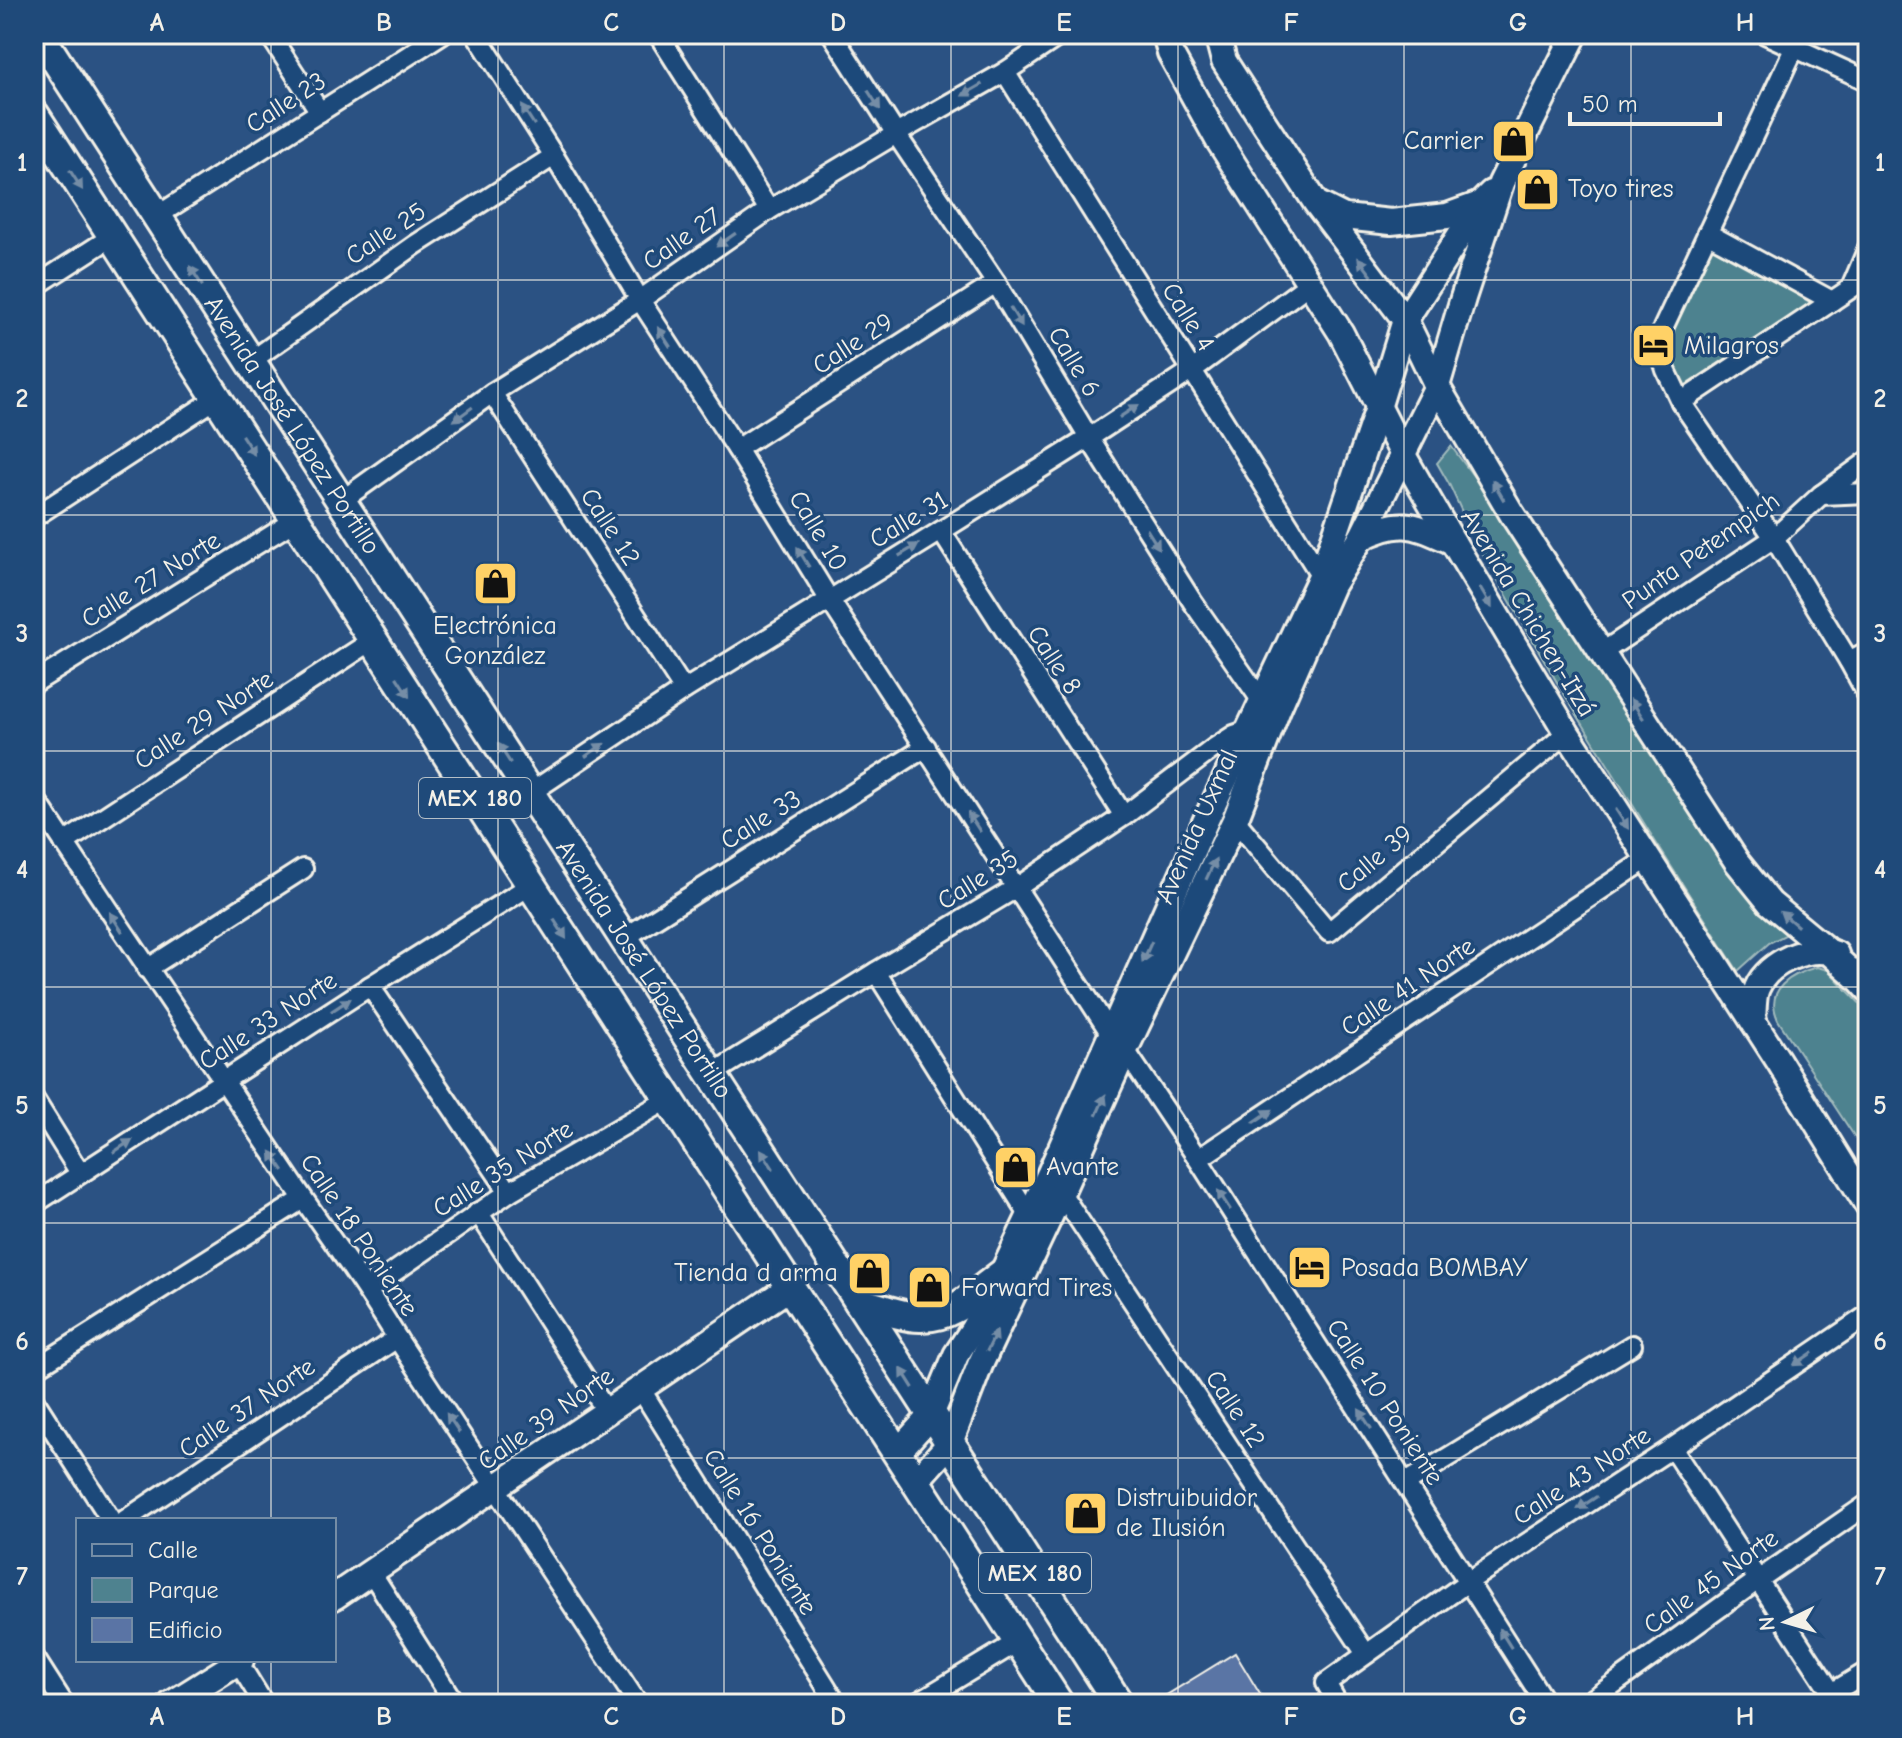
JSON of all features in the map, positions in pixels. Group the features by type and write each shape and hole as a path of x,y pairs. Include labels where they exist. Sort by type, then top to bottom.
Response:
{"main road":[{"name":"Avenida José López Portillo","path":"39,34 1119,1704"},
{"name":"Avenida Chichen-Itzá","path":"1165,34 1170,53 1218,140 1341,333 1403,455 1567,733 1867,1204"},
{"name":"Avenida Chichen-Itzá","path":"1217,34 1224,61 1316,203 1405,320 1437,386 1512,514 1737,862 1770,903 1868,989"},
{"name":"Avenida Uxmal","path":"1326,581 1361,538 1437,386 1501,183 1575,34"},
{"name":"Avenida José López Portillo","path":"34,114 1059,1704"},
{"name":"Avenida Uxmal","path":"916,1481 950,1443 980,1365 1010,1304 1049,1175 1235,820 1256,738 1326,581 1405,320 1480,204 1501,183"},
{"path":"1316,203 1344,217 1391,222 1447,216 1480,204"},
{"path":"1361,538 1375,530 1404,524 1453,542"},
{"name":"Avenida Uxmal","path":"897,1453 931,1415 956,1355 1002,1274 1035,1224 1061,1193 1205,822 1256,738"},
{"path":"1753,1021 1757,989 1770,969 1783,961 1828,951 1868,965"},
{"path":"859,1302 918,1318 936,1316 953,1310 1002,1274"},
{"name":"Calle 39 Norte","path":"336,1596 790,1287"},
{"path":"171,1704 211,1668 235,1662"}],"street":[{"path":"269,34 320,112"},
{"name":"Calle 23","path":"157,216 442,34"},
{"name":"Calle 10","path":"476,34 829,599 1118,1042"},
{"path":"658,34 769,210"},
{"name":"Calle 6","path":"832,34 996,283 1192,601 1270,704"},
{"name":"Calle 27","path":"341,501 492,393 640,300 769,210 1005,72 1062,34"},
{"path":"1765,34 1798,41 1868,81"},
{"path":"1798,41 1663,328 1660,351 1681,402 1774,538 1868,696"},
{"name":"Calle 4","path":"1005,72 1326,581"},
{"name":"Calle 25","path":"251,361 415,245 554,156"},
{"path":"1707,233 1832,301"},
{"path":"34,287 113,236"},
{"path":"1851,288 1868,248"},
{"path":"1681,402 1868,277"},
{"name":"Calle 29","path":"737,449 996,283"},
{"name":"Calle 31","path":"530,793 684,690 1089,438 1191,371 1309,284"},
{"name":"Calle 12","path":"492,393 684,690"},
{"path":"34,517 217,398"},
{"name":"Punta Petempich","path":"1601,653 1774,538 1821,495 1868,461"},
{"path":"1821,495 1868,493"},
{"name":"Calle 27 Norte","path":"34,683 296,520"},
{"name":"Calle 8","path":"941,531 1124,816"},
{"name":"Calle 29 Norte","path":"64,843 373,640"},
{"path":"1849,661 1868,651"},
{"name":"Calle 39","path":"1235,820 1329,932 1567,733"},
{"name":"Calle 35","path":"712,1074 1016,888 1124,816 1221,743 1234,735 1256,738"},
{"name":"Calle 33","path":"624,938 926,747"},
{"name":"Calle 18 Poniente","path":"34,797 147,969 368,1290 638,1704"},
{"name":"Calle 41 Norte","path":"1198,1159 1647,859"},
{"path":"147,969 303,869"},
{"name":"Calle 33 Norte","path":"34,1204 531,885"},
{"path":"876,972 1035,1224"},
{"path":"370,986 509,1192"},
{"name":"Calle 10 Poniente","path":"1118,1042 1198,1159 1546,1704"},
{"path":"34,1099 80,1173"},
{"name":"Calle 35 Norte","path":"368,1290 509,1192 669,1099"},
{"name":"Calle 12","path":"1061,1193 1366,1654"},
{"path":"34,1369 303,1199"},
{"path":"478,1212 607,1412"},
{"name":"Calle 43 Norte","path":"1338,1704 1326,1683 1469,1581 1868,1315"},
{"name":"Calle 37 Norte","path":"128,1518 397,1338"},
{"path":"1406,1483 1632,1345"},
{"name":"Calle 16 Poniente","path":"640,1388 837,1704"},
{"path":"34,1400 110,1518"},
{"path":"1672,1448 1836,1698 1868,1671"},
{"name":"Calle 45 Norte","path":"1586,1704 1868,1504"},
{"path":"371,1572 455,1704"},
{"path":"915,1704 1019,1641"},
{"path":"34,1657 64,1704"},
{"path":"240,1662 264,1704"}],"green space":[{"path":"1714,245 1811,303 1681,388 1667,360 1669,329"},
{"path":"1451,446 1503,516 1594,664 1711,839 1789,933 1769,943 1738,971 1558,684 1477,544 1437,463"},
{"path":"1817,967 1828,970 1868,1012 1868,1157 1778,1020 1775,1009 1777,991 1782,984"}],"building":[{"path":"1235,1653 1266,1704 1152,1704"}],"place":[{"name":"Carrier","path":"1514,141"},
{"name":"Toyo tires","path":"1537,189"},
{"name":"Milagros","path":"1653,346"},
{"name":"Electrónica González","path":"495,583"},
{"name":"Avante","path":"1015,1167"},
{"name":"Posada BOMBAY","path":"1310,1268"},
{"name":"Tienda d arma","path":"869,1273"},
{"name":"Forward Tires","path":"930,1288"},
{"name":"Distruibuidor de Ilusión","path":"1085,1513"}]}
